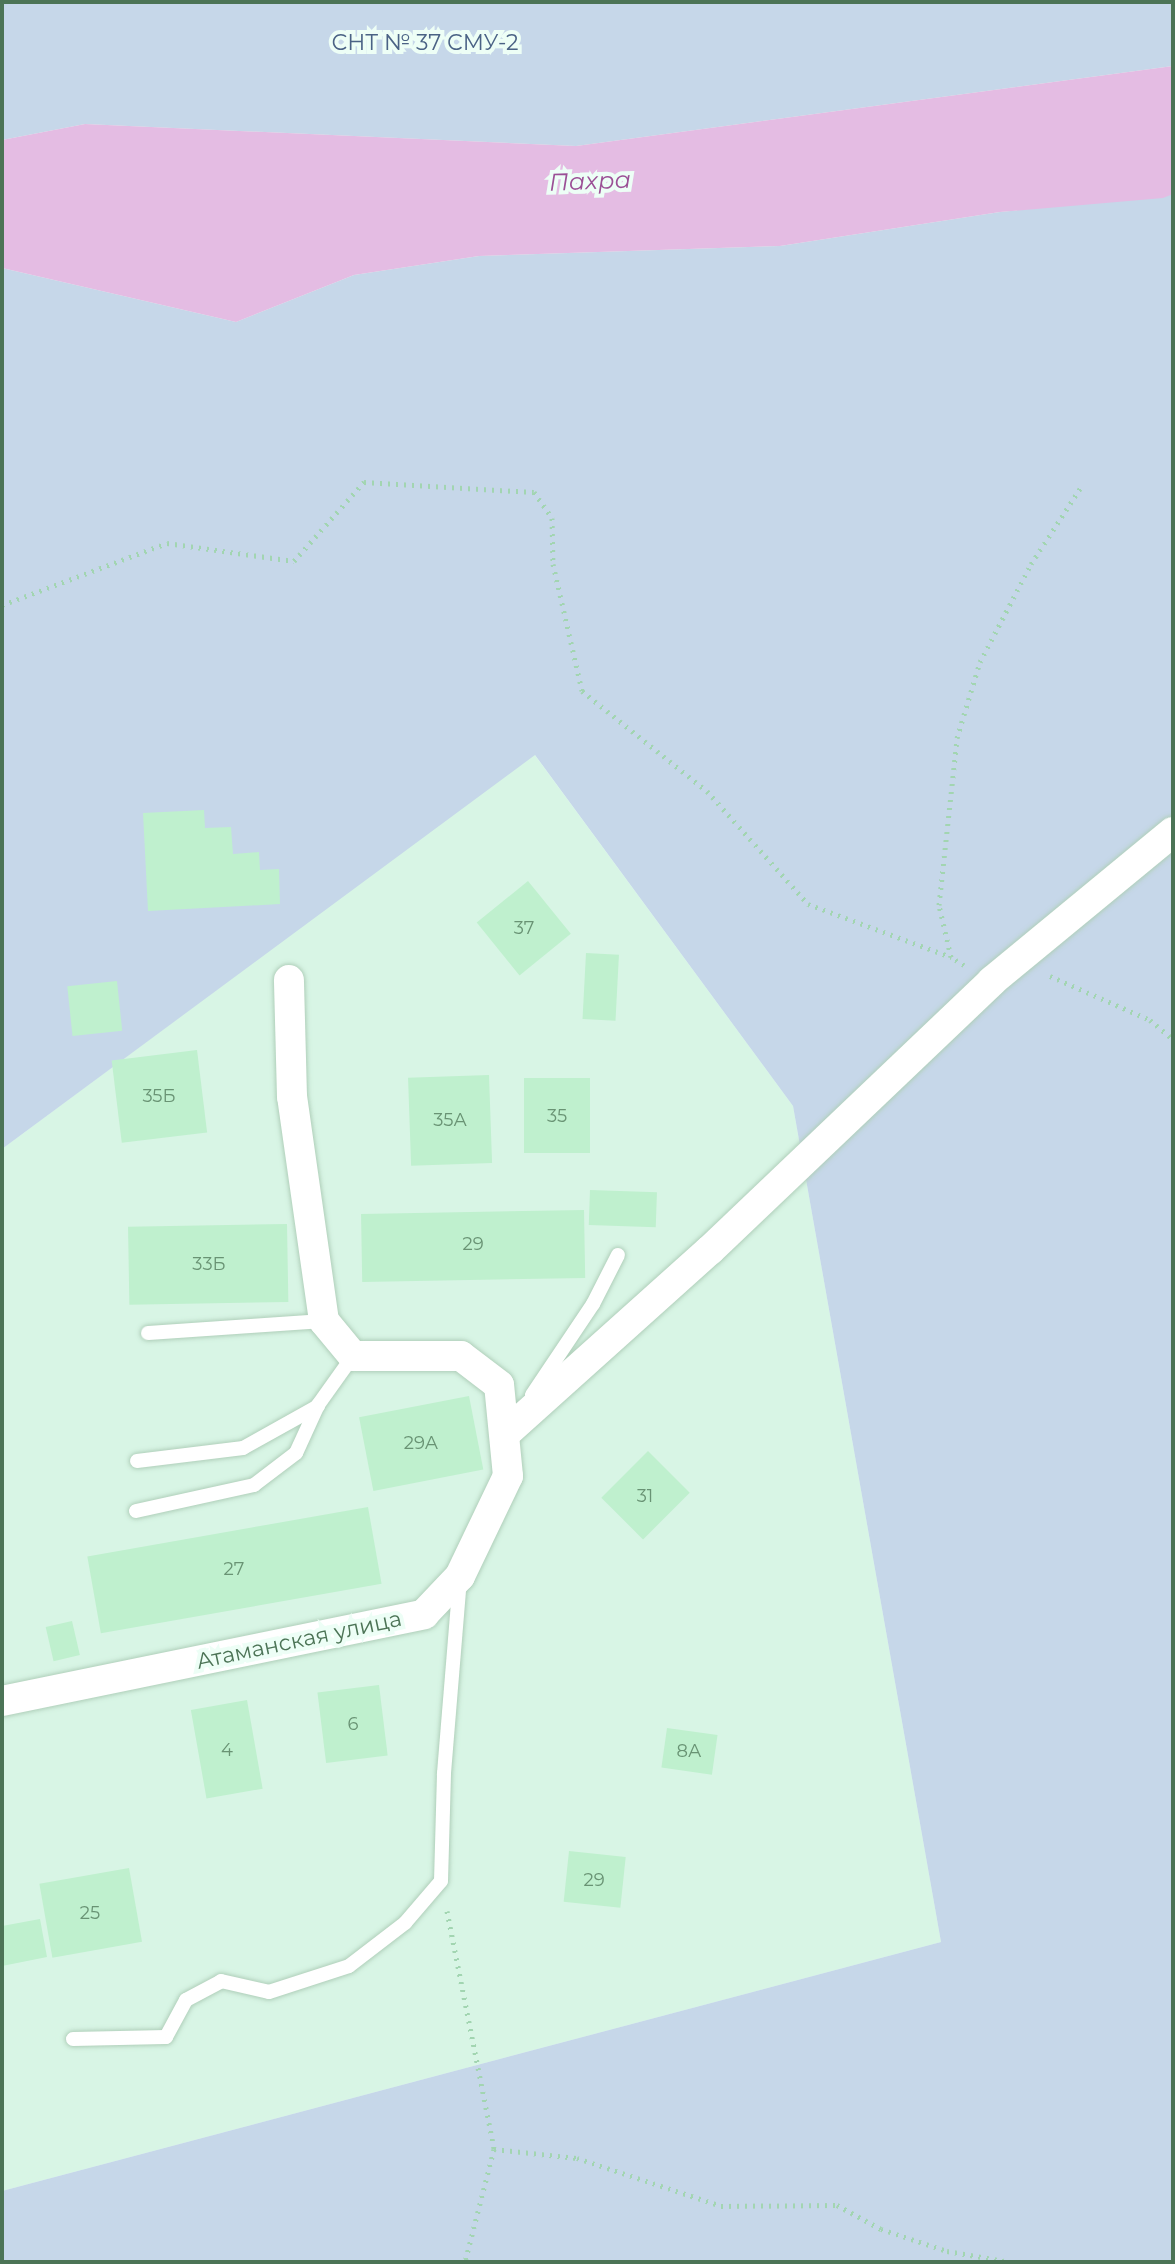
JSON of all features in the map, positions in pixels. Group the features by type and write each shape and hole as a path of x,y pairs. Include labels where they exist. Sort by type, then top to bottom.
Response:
{"street":[{"path":"507,1432 710,1250 992,981 1020,962 1173,832"},
{"path":"289,980 292,1097 324,1321 353,1356"},
{"name":"Атаманская улица","path":"2,1701 424,1614 460,1576 508,1476 507,1432 499,1385 461,1356 353,1356"}],"lane":[{"path":"507,1432 593,1304 618,1255"},
{"path":"148,1333 324,1321"},
{"path":"136,1511 254,1485 296,1453 318,1405 353,1356"},
{"path":"137,1461 243,1448 318,1405"},
{"path":"73,2039 166,2037 186,2000 221,1981 269,1992 349,1966 405,1923 441,1881 460,1576"}],"path":[{"path":"2,605 167,543 294,561 364,482 534,492 552,518 553,564 582,691 707,791 808,904 951,957 992,981"},
{"path":"951,957 939,905 957,738 980,662 1031,564 1081,487"},
{"path":"1020,962 1150,1020 1173,1039"},
{"path":"441,1881 494,2149 465,2262"},
{"path":"494,2149 577,2158 721,2206 837,2205 894,2234 1010,2262"}],"shaded area":[{"path":"534,754 793,1106 941,1942 2,2191 2,1149"}],"green space":[{"name":"СНТ № 37 СМУ-2","path":"2,2 1173,2 1173,66 576,146 85,124 2,140"},
{"path":"1173,194 1173,2262 2,2262 2,2191 941,1942 793,1106 535,755 2,1149 2,268 236,322 354,275 479,256 780,246 1000,212"}],"water":[{"name":"Пахра","path":"1173,66 1173,194 1163,198 1000,212 780,246 479,256 354,275 236,322 2,268 2,140 85,124 576,146"}],"building":[{"path":"204,810 205,828 231,827 233,854 259,852 260,870 279,869 280,904 148,911 143,813"},
{"path":"528,881 571,934 520,975 477,923"},
{"path":"586,953 619,955 616,1021 583,1019"},
{"path":"117,981 122,1031 73,1036 67,986"},
{"path":"197,1050 207,1132 122,1143 112,1060"},
{"path":"489,1075 492,1163 411,1166 408,1078"},
{"path":"524,1078 590,1078 590,1153 524,1153"},
{"path":"590,1190 657,1192 656,1227 589,1225"},
{"path":"584,1210 585,1278 362,1282 361,1214"},
{"path":"287,1224 288,1302 129,1305 128,1227"},
{"path":"469,1396 483,1470 373,1491 359,1417"},
{"path":"648,1451 690,1493 643,1539 601,1498"},
{"path":"368,1507 382,1584 101,1633 87,1556"},
{"path":"72,1621 80,1655 54,1661 46,1627"},
{"path":"379,1685 388,1755 326,1763 317,1693"},
{"path":"247,1700 263,1789 206,1799 191,1710"},
{"path":"667,1728 718,1735 712,1775 661,1768"},
{"path":"569,1851 626,1857 620,1908 564,1902"},
{"path":"129,1868 142,1942 52,1958 39,1884"},
{"path":"40,1919 47,1957 2,1966 2,1926"}]}
